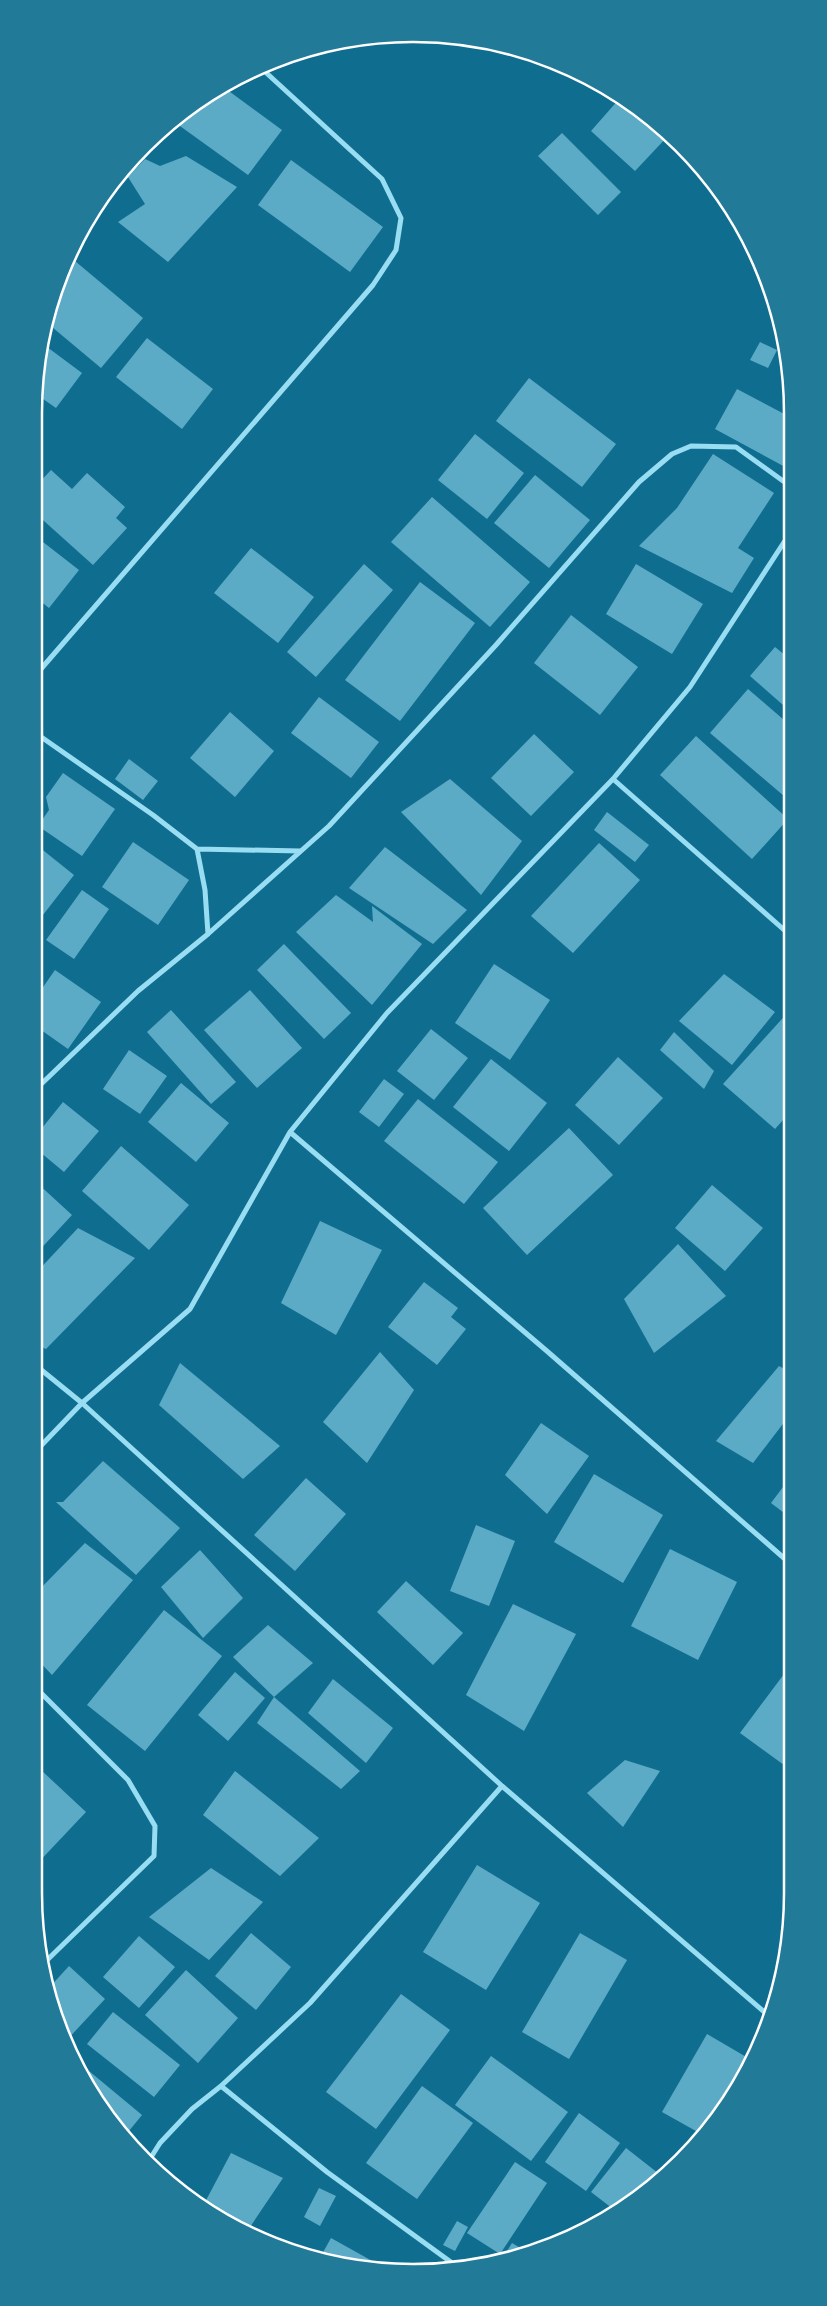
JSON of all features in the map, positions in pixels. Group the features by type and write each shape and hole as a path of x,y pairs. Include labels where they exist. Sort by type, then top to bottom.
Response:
{"street":[{"path":"42,669 373,286 396,250 401,218 382,179 267,73"},
{"path":"42,1083 138,991 208,934 329,826 496,645 639,482 672,454 691,446 736,448 784,482"},
{"path":"42,1445 82,1403 190,1309 290,1132 387,1013 613,779 690,687 784,542"},
{"path":"42,738 153,815 197,849 300,851"},
{"path":"613,779 784,930"},
{"path":"197,849 205,890 208,934"},
{"path":"290,1132 548,1352 784,1559"},
{"path":"42,1370 82,1403 502,1786 765,2012"},
{"path":"42,1694 128,1780 155,1826 154,1856 49,1958"},
{"path":"152,2156 160,2143 192,2108 221,2086 310,2004 502,1786"},
{"path":"221,2086 326,2172 449,2262"}],"building":[{"path":"229,91 282,130 248,175 180,126 207,105"},
{"path":"616,103 664,140 635,171 591,131"},
{"path":"562,133 621,192 598,215 538,156"},
{"path":"186,156 237,187 168,262 118,222 145,204 128,177 145,159 160,166"},
{"path":"291,160 383,227 350,272 258,205"},
{"path":"76,262 143,318 101,368 53,328 62,294"},
{"path":"147,338 213,389 182,429 116,377"},
{"path":"760,342 777,350 768,368 750,360"},
{"path":"49,348 82,373 56,408 43,399"},
{"path":"529,378 616,444 582,487 496,421"},
{"path":"737,389 784,414 784,466 715,429"},
{"path":"475,434 524,473 487,519 438,480"},
{"path":"713,454 774,493 738,548 754,558 732,593 639,546 677,508"},
{"path":"51,470 72,489 87,473 125,507 116,518 127,528 93,565 42,519 42,480"},
{"path":"535,475 590,520 549,568 494,523"},
{"path":"432,497 530,582 490,627 391,542"},
{"path":"42,541 79,570 49,608 42,602"},
{"path":"251,548 314,597 278,643 214,593"},
{"path":"364,564 393,590 316,677 287,652"},
{"path":"636,564 703,604 672,654 606,614"},
{"path":"420,582 475,623 400,721 345,680"},
{"path":"571,615 638,667 600,715 534,663"},
{"path":"775,647 784,654 784,704 783,705 750,676"},
{"path":"748,689 784,720 784,796 710,733"},
{"path":"319,697 379,742 351,778 291,733"},
{"path":"230,712 274,751 235,797 190,758"},
{"path":"534,734 574,772 531,816 491,778"},
{"path":"696,736 784,815 784,823 752,859 660,775"},
{"path":"129,759 158,781 143,800 115,779"},
{"path":"63,773 115,809 82,856 42,829 42,820 49,810 46,797"},
{"path":"450,779 522,841 481,895 401,812"},
{"path":"607,812 649,845 635,862 594,830"},
{"path":"133,842 189,880 158,925 102,887"},
{"path":"599,843 640,880 573,953 531,916"},
{"path":"385,847 467,910 433,944 349,888"},
{"path":"42,849 74,875 42,916"},
{"path":"82,890 109,909 74,959 46,940"},
{"path":"336,895 373,922 372,906 422,944 372,1005 296,932"},
{"path":"284,944 351,1013 324,1039 257,970"},
{"path":"494,964 550,1000 510,1060 455,1023"},
{"path":"55,970 101,1002 68,1049 42,1031 42,989"},
{"path":"724,974 775,1012 732,1065 679,1021"},
{"path":"250,990 302,1048 257,1088 204,1030"},
{"path":"171,1010 236,1082 211,1104 147,1032"},
{"path":"784,1017 784,1119 775,1129 723,1084"},
{"path":"431,1029 468,1058 434,1100 397,1071"},
{"path":"674,1032 714,1071 704,1089 660,1050"},
{"path":"129,1050 167,1076 140,1114 103,1089"},
{"path":"618,1057 663,1098 619,1145 575,1105"},
{"path":"491,1059 547,1103 509,1151 453,1107"},
{"path":"384,1079 404,1094 379,1127 359,1112"},
{"path":"181,1083 229,1123 196,1162 148,1122"},
{"path":"418,1099 498,1162 464,1204 384,1141"},
{"path":"63,1102 99,1131 64,1172 42,1154 42,1128"},
{"path":"569,1128 613,1175 527,1255 483,1208"},
{"path":"121,1146 189,1205 149,1250 82,1191"},
{"path":"712,1185 763,1228 725,1271 675,1228"},
{"path":"42,1187 72,1215 42,1247"},
{"path":"320,1221 382,1250 336,1335 281,1303"},
{"path":"78,1228 135,1258 46,1349 42,1347 42,1266"},
{"path":"678,1244 726,1296 654,1353 624,1299"},
{"path":"424,1282 458,1308 451,1317 466,1329 437,1365 388,1327"},
{"path":"380,1352 414,1390 367,1463 323,1422"},
{"path":"180,1363 280,1446 243,1479 159,1405"},
{"path":"779,1366 784,1369 784,1422 753,1463 716,1441"},
{"path":"541,1423 589,1456 547,1514 505,1475"},
{"path":"103,1461 180,1528 136,1575 56,1502 63,1502"},
{"path":"594,1474 663,1515 623,1583 554,1542"},
{"path":"306,1478 346,1514 295,1571 254,1535"},
{"path":"784,1486 784,1513 771,1503"},
{"path":"476,1525 515,1541 489,1606 450,1591"},
{"path":"85,1543 133,1580 52,1675 42,1664 42,1587"},
{"path":"670,1549 737,1582 698,1660 631,1626"},
{"path":"200,1550 243,1598 203,1638 161,1587"},
{"path":"406,1581 463,1633 433,1665 377,1612"},
{"path":"513,1604 576,1634 524,1731 466,1695"},
{"path":"164,1610 222,1656 145,1751 87,1705"},
{"path":"268,1625 313,1663 274,1697 233,1657"},
{"path":"235,1672 265,1698 228,1741 198,1715"},
{"path":"784,1674 784,1765 740,1733"},
{"path":"333,1679 393,1728 366,1763 308,1713"},
{"path":"274,1697 360,1771 341,1789 257,1723"},
{"path":"625,1760 660,1771 623,1827 587,1793"},
{"path":"42,1771 86,1812 42,1859"},
{"path":"235,1771 319,1838 280,1876 203,1815"},
{"path":"477,1865 540,1903 486,1990 423,1952"},
{"path":"211,1868 263,1902 209,1960 149,1917"},
{"path":"251,1933 291,1967 256,2010 215,1976"},
{"path":"580,1933 627,1960 569,2059 522,2032"},
{"path":"139,1936 175,1967 139,2008 103,1977"},
{"path":"69,1966 105,1999 71,2035 62,2012 54,1983"},
{"path":"186,1970 238,2018 198,2063 145,2015"},
{"path":"401,1994 450,2030 376,2129 326,2092"},
{"path":"113,2012 180,2065 154,2097 87,2044"},
{"path":"707,2034 746,2057 722,2099 697,2131 662,2112"},
{"path":"491,2056 568,2112 531,2161 455,2105"},
{"path":"89,2072 142,2115 129,2130 105,2099"},
{"path":"422,2086 473,2123 417,2199 366,2163"},
{"path":"579,2113 620,2143 586,2191 545,2162"},
{"path":"626,2148 657,2172 610,2207 591,2192"},
{"path":"231,2153 283,2178 251,2226 206,2200"},
{"path":"515,2162 547,2183 501,2253 467,2233"},
{"path":"319,2188 336,2196 320,2226 304,2217"},
{"path":"457,2221 468,2227 455,2251 443,2245"},
{"path":"331,2238 372,2261 341,2256 323,2252"},
{"path":"512,2243 520,2248 510,2251 507,2252"}]}
